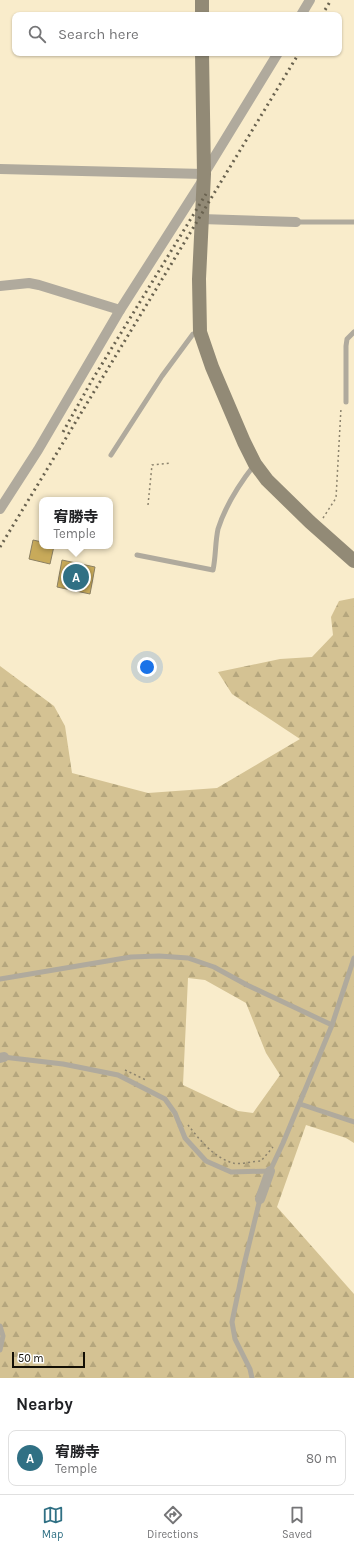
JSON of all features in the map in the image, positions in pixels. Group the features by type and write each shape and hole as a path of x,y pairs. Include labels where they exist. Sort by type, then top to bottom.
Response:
{"street":[{"path":"202,0 202,12"},
{"path":"303,12 310,0"},
{"path":"202,56 203,177 199,286 200,332 212,367 255,464 267,480 316,528 354,561"},
{"path":"0,509 38,450 120,310 276,56"},
{"path":"0,169 203,177"},
{"path":"202,219 296,222"},
{"path":"0,286 29,283 39,285 120,310"},
{"path":"260,1199 270,1171"}],"lane":[{"path":"296,222 354,222"},
{"path":"111,455 162,376 193,334 200,332"},
{"path":"346,402 346,346 347,339 354,332"},
{"path":"137,555 213,570 218,530 247,474 255,464"},
{"path":"0,979 131,957 159,956 188,958 214,967 247,985 332,1025"},
{"path":"1,1057 63,1064 118,1075 165,1099 175,1113 185,1138 206,1161 231,1172 270,1171 300,1104 332,1025 354,958"},
{"path":"300,1104 354,1122"},
{"path":"252,1378 250,1369 234,1339 232,1322 260,1199"},
{"path":"0,1326 3,1336 0,1350"}],"path":[{"path":"316,528 336,498 340,409 346,402"},
{"path":"148,505 152,465 171,463"}],"green space":[{"path":"354,598 354,1143 346,1138 306,1125 277,1207 354,1294 354,1378 0,1378 0,666 54,706 65,726 72,773 148,793 217,788 300,739 232,694 218,672 280,659 312,657 333,635 331,617 339,601","holes":["188,978 205,980 246,1003 266,1053 280,1075 253,1113 238,1111 183,1085"]}],"building":[{"path":"33,540 39,541 39,549 53,549 50,564 29,559"},
{"path":"62,560 95,567 90,594 57,587"}],"railway":[{"path":"324,12 331,0"},
{"path":"0,547 297,56"},
{"path":"63,432 91,382 206,194"}],"place":[{"name":"宥勝寺","path":"76,577"}]}
